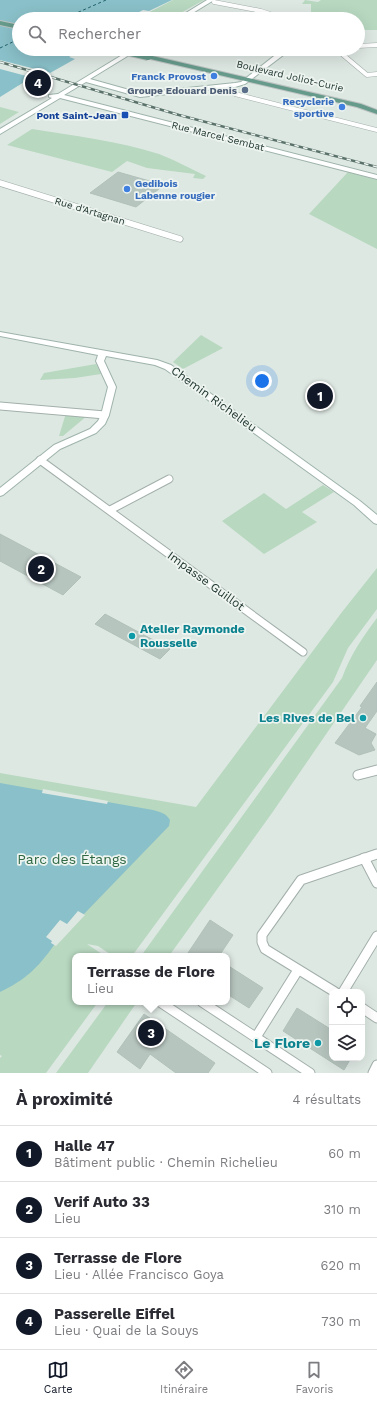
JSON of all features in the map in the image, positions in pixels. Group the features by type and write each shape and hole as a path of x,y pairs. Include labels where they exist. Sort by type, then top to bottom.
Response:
{"main road":[{"path":"191,12 214,1"},
{"path":"197,12 214,1"},
{"path":"0,22 12,25"},
{"path":"0,128 65,87 86,79 119,56"},
{"path":"0,132 124,56"},
{"name":"Boulevard Joliot-Curie","path":"150,56 377,108"},
{"path":"86,79 132,94 152,95 230,86 242,84 278,56"},
{"name":"Boulevard Joliot-Curie","path":"249,78 351,103 377,112"},
{"path":"60,96 65,87"},
{"name":"Rue Marcel Sembat","path":"51,96 60,96 377,176"},
{"name":"Chemin Richelieu","path":"0,334 162,364 174,370 357,503 377,521"},
{"path":"1,491 57,447 93,430 102,422 112,387 100,361 103,353"}],"street":[{"path":"214,1 264,12"},
{"path":"365,46 377,45"},
{"path":"344,56 367,75 377,74"},
{"path":"230,86 232,92 235,94 377,130"},
{"name":"Rue d'Artagnan","path":"0,183 180,239"},
{"path":"0,406 105,415"},
{"name":"Impasse Guillot","path":"40,460 303,652"},
{"path":"110,510 169,479"},
{"path":"358,775 376,773"},
{"path":"330,989 265,949 262,942 262,935 300,880 377,854"},
{"path":"364,858 377,883"},
{"path":"345,989 377,936"},
{"path":"256,1037 298,970"},
{"path":"165,1005 267,1073"},
{"path":"207,1005 310,1073"},
{"path":"365,1010 377,1018"},
{"path":"373,1073 377,1065"}],"green space":[{"path":"173,0 204,0 183,12 150,12"},
{"path":"305,0 318,2 321,0 377,0 377,30 365,30 365,12 311,12 311,4 302,4"},
{"path":"0,107 19,112 0,124"},
{"path":"32,129 96,139 144,149 165,156 206,176 203,179 193,178 195,174 147,168 127,161 112,172 7,145"},
{"path":"348,172 377,180 377,249 309,214"},
{"path":"201,335 223,348 183,369 173,362"},
{"path":"96,364 101,374 75,378 40,380 44,373"},
{"path":"66,413 88,415 63,436 59,436"},
{"path":"323,485 334,492 302,512 317,522 264,554 222,521 264,493 286,509"},
{"path":"377,568 377,609 348,648 333,682 134,953 108,953 98,946 87,944 100,953 72,953 72,1005 96,1005 46,1073 0,1073 0,1058 2,1056 0,1055 0,773 196,807 342,612"},
{"path":"377,618 377,660 272,813 171,953 143,953 342,678 349,661 366,632"},
{"path":"106,1005 135,1005 88,1073 56,1073"}],"water":[{"path":"0,0 172,0 149,11 143,10 139,12 12,12 12,56 71,56 69,57 75,59 50,73 42,71 0,97"},
{"name":"Parc des Étangs","path":"0,783 153,810 165,814 170,820 169,826 54,945 36,967 17,983 0,992"}],"pier":[{"path":"0,60 53,74 50,75 42,73 34,78 0,69"},
{"path":"43,789 108,801 107,804 42,793"},
{"path":"78,911 85,915 56,946 51,943 52,941 46,937 60,920 67,924"}],"building":[{"name":"Gedibois Labenne rougier","path":"118,172 164,185 136,207 90,193"},
{"path":"0,534 81,577 63,595 0,561"},
{"name":"Atelier Raymonde Rousselle","path":"105,614 170,649 160,659 95,624"},
{"name":"Les Rives de Bel","path":"377,682 377,711 365,728 376,734 371,743 375,750 359,755 335,743 362,707 360,706"},
{"path":"210,920 233,935 221,953 188,953"},
{"path":"230,967 263,988 249,1008 230,996"},
{"name":"Le Flore","path":"297,1008 329,1028 329,1060 283,1031"},
{"path":"144,1014 215,1063 208,1073 176,1073 150,1054 140,1069 117,1052"},
{"name":"Le Flore","path":"330,1061 349,1061 344,1070"}],"ferry route":[{"path":"79,12 106,0"},
{"path":"0,48 12,42"}],"railway":[{"path":"0,62 179,115 377,167"}],"place":[{"name":"Franck Provost","path":"214,76"},
{"name":"Passerelle Eiffel","path":"38,83"},
{"name":"Groupe Edouard Denis","path":"245,90"},
{"name":"Recyclerie sportive","path":"342,107"},
{"name":"Pont Saint-Jean","path":"125,115"},
{"name":"Gedibois Labenne rougier","path":"127,189"},
{"name":"Halle 47","path":"320,396"},
{"name":"Verif Auto 33","path":"41,569"},
{"name":"Atelier Raymonde Rousselle","path":"132,636"},
{"name":"Les Rives de Bel","path":"363,718"},
{"name":"Terrasse de Flore","path":"151,1033"},
{"name":"Le Flore","path":"318,1043"}]}
